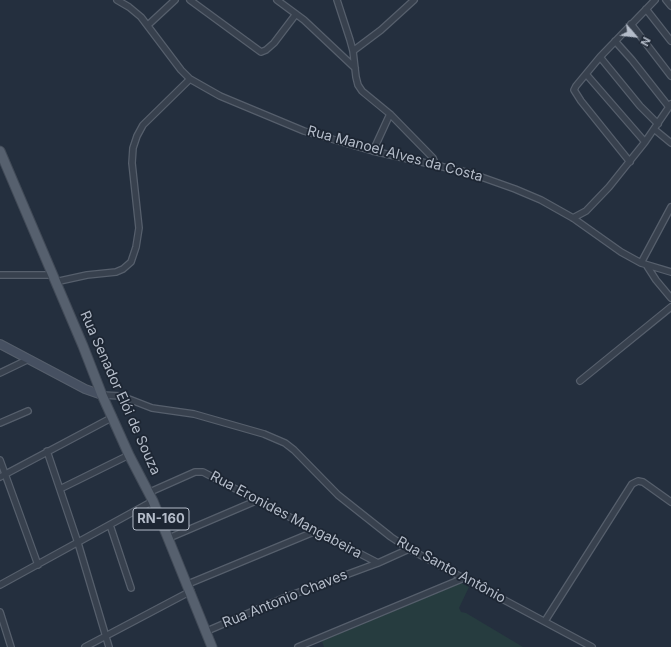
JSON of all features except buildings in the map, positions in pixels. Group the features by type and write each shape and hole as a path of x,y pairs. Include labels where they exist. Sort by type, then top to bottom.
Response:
{"main road":[{"name":"Rua Senador Elói de Souza","path":"0,151 44,252 102,395 169,538 207,631 212,647"}],"street":[{"name":"Rua Manoel Alves da Costa","path":"117,0 130,7 141,17 181,70 190,79 220,96 304,131 373,151 477,175 515,189 541,200 573,218 615,248 644,264 671,272"},
{"path":"148,25 175,0"},
{"path":"190,0 261,52 266,50 274,43 296,14"},
{"path":"277,0 296,14 355,68"},
{"path":"337,0 353,51 358,85 362,91 390,114 433,158 436,165"},
{"path":"353,51 381,30 414,0"},
{"path":"630,162 581,102 574,91 576,86 600,57 655,0"},
{"path":"666,0 671,6"},
{"path":"646,9 671,41"},
{"path":"631,24 671,76"},
{"path":"573,218 586,211 596,202 630,162 670,105 615,41"},
{"path":"600,57 671,143"},
{"path":"586,74 645,142"},
{"path":"0,275 54,278 87,275 116,272 123,269 131,262 136,247 139,228 132,163 133,148 137,136 143,126 190,79"},
{"path":"373,151 390,114"},
{"path":"671,207 644,264 671,298"},
{"path":"580,381 671,307"},
{"path":"0,344 85,389 102,395"},
{"path":"0,373 29,359"},
{"name":"Rua Santo Antônio","path":"102,395 121,396 152,408 194,414 264,434 285,443 294,450 338,495 409,550 592,647"},
{"path":"0,423 28,411"},
{"path":"2,475 113,417"},
{"path":"47,451 78,543 109,647"},
{"path":"60,489 129,455"},
{"path":"0,460 2,475 38,565"},
{"name":"Rua Eronides Mangabeira","path":"0,585 110,525 151,497 199,471 378,563"},
{"path":"545,621 632,484 638,481 643,482 671,502"},
{"path":"169,538 258,500"},
{"path":"110,525 131,588"},
{"path":"85,647 189,588 316,531"},
{"name":"Rua Antonio Chaves","path":"207,631 298,593 409,550"},
{"path":"300,647 464,578"},
{"path":"0,612 11,647"}],"green space":[{"path":"461,583 469,587 459,608 461,612 466,613 523,647 324,647 322,641"}]}
